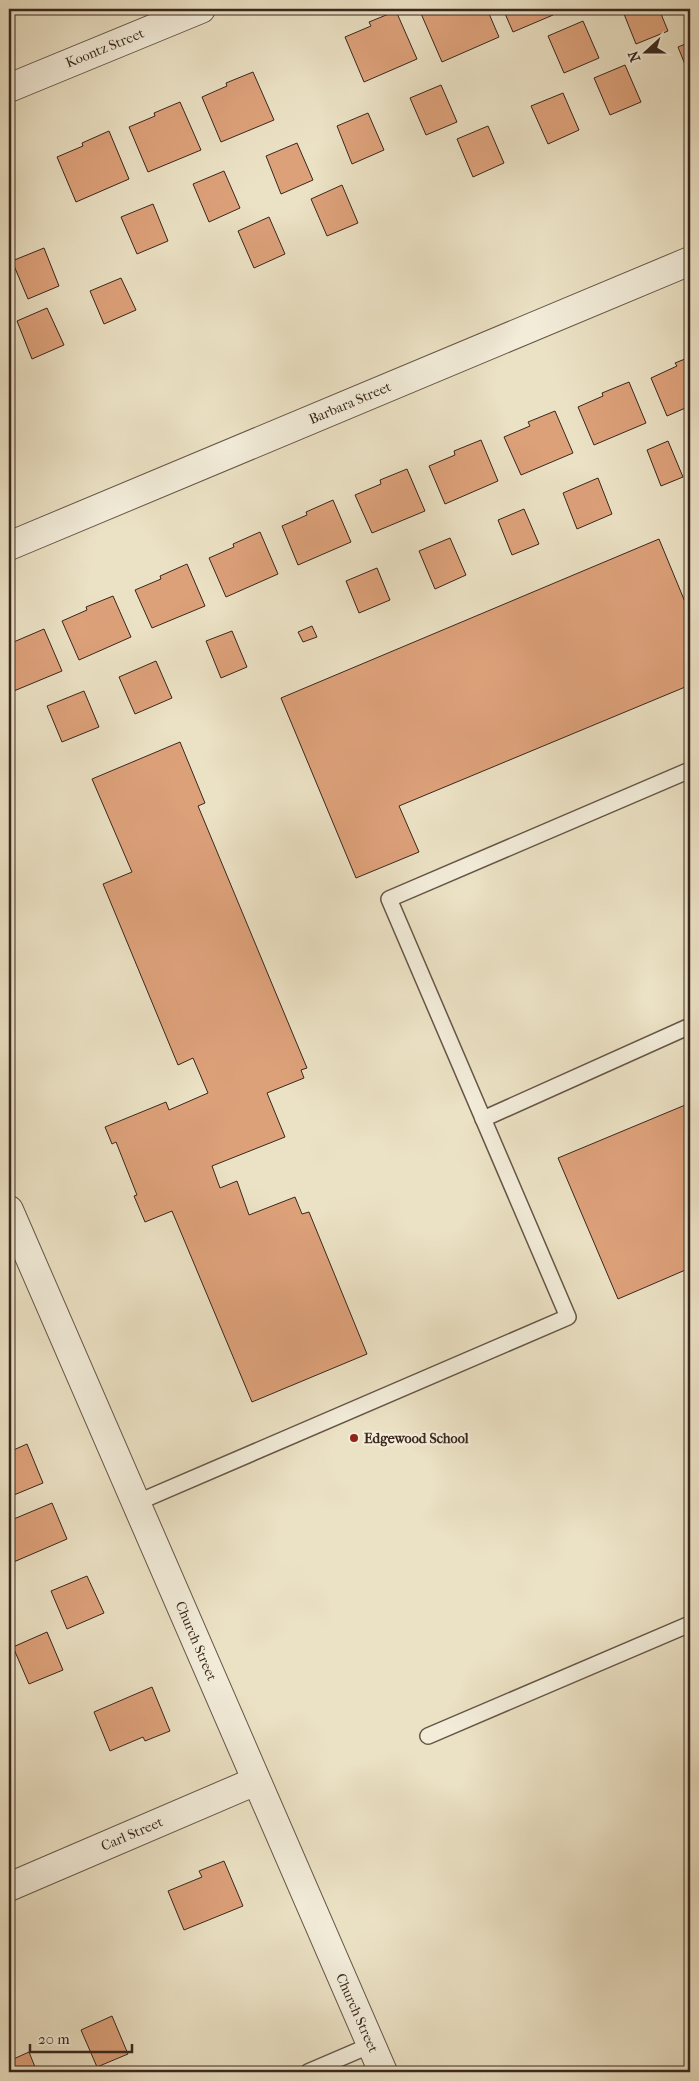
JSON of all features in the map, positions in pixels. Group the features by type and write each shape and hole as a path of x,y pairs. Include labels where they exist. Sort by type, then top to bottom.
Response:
{"street":[{"name":"Koontz Street","path":"9,88 201,9"},
{"name":"Barbara Street","path":"9,546 690,261"},
{"name":"Church Street","path":"9,1210 383,2072"},
{"name":"Carl Street","path":"9,1887 256,1781"}],"lane":[{"path":"136,1503 568,1317 388,899 690,770"},
{"path":"483,1119 690,1026"},
{"path":"428,1736 690,1624"},
{"path":"308,2072 371,2045"}],"building":[{"path":"419,9 466,9 467,12 475,9 487,9 499,37 442,62"},
{"path":"503,9 551,9 553,15 513,32"},
{"path":"622,9 659,9 668,31 636,44"},
{"path":"396,11 417,59 364,82 345,37 371,26 369,22"},
{"path":"583,21 599,58 564,73 548,36"},
{"path":"690,42 690,77 678,47"},
{"path":"625,65 641,102 610,115 594,78"},
{"path":"253,72 274,120 221,142 202,97 227,86 226,83"},
{"path":"441,85 457,122 426,135 410,98"},
{"path":"563,93 579,130 548,144 531,106"},
{"path":"180,102 201,150 148,172 129,127 155,116 154,113"},
{"path":"368,113 384,150 352,164 337,126"},
{"path":"488,126 504,163 473,177 457,139"},
{"path":"109,131 129,179 76,202 57,157 83,146 82,143"},
{"path":"297,143 313,180 281,194 266,156"},
{"path":"224,171 240,208 209,222 193,184"},
{"path":"342,185 358,223 327,236 311,199"},
{"path":"153,204 168,241 137,254 121,217"},
{"path":"269,217 285,254 254,268 238,231"},
{"path":"44,248 59,286 28,299 12,261"},
{"path":"121,278 136,310 104,324 90,291"},
{"path":"47,308 64,345 32,359 17,321"},
{"path":"690,357 690,406 667,416 651,378 677,366 675,363"},
{"path":"629,382 646,423 594,445 578,407 603,396 602,393"},
{"path":"555,411 573,453 521,475 504,437 530,426 528,422"},
{"path":"481,440 498,481 445,504 429,466 455,455 454,451"},
{"path":"668,441 683,477 661,486 647,450"},
{"path":"407,469 425,511 372,533 355,495 381,484 380,480"},
{"path":"598,478 612,514 577,529 563,493"},
{"path":"333,500 351,542 298,565 282,526 307,515 306,512"},
{"path":"524,509 539,544 512,555 498,520"},
{"path":"260,532 278,574 226,597 209,558 234,547 233,544"},
{"path":"450,538 466,575 435,589 419,551"},
{"path":"659,539 690,614 690,685 399,806 419,852 356,878 281,698"},
{"path":"187,564 205,606 152,628 135,590 161,579 160,576"},
{"path":"377,568 390,600 359,613 346,581"},
{"path":"113,596 131,637 79,660 62,621 87,610 86,607"},
{"path":"312,626 317,637 303,642 298,632"},
{"path":"44,629 62,671 9,693 9,644"},
{"path":"232,631 247,667 221,678 206,641"},
{"path":"156,661 172,698 135,714 119,677"},
{"path":"84,691 99,727 62,742 47,706"},
{"path":"180,742 205,803 198,806 307,1068 301,1070 304,1078 267,1093 285,1137 212,1166 220,1188 237,1181 249,1215 295,1197 302,1214 309,1212 367,1354 252,1402 172,1211 145,1222 134,1196 137,1195 116,1142 112,1144 105,1127 166,1102 169,1110 208,1093 193,1058 178,1065 103,884 132,872 92,779"},
{"path":"690,1103 690,1268 618,1299 558,1158"},
{"path":"27,1444 43,1483 9,1497 9,1452"},
{"path":"52,1503 67,1539 9,1564 9,1521"},
{"path":"87,1576 104,1613 67,1629 51,1591"},
{"path":"47,1632 63,1670 29,1684 13,1647"},
{"path":"152,1687 170,1731 145,1741 143,1737 110,1751 94,1712"},
{"path":"224,1861 243,1906 184,1930 168,1891 202,1877 199,1871"},
{"path":"112,2016 128,2054 97,2067 81,2030"},
{"path":"29,2052 37,2072 9,2072 9,2061"}],"place":[{"name":"Edgewood School","path":"354,1438"}]}
